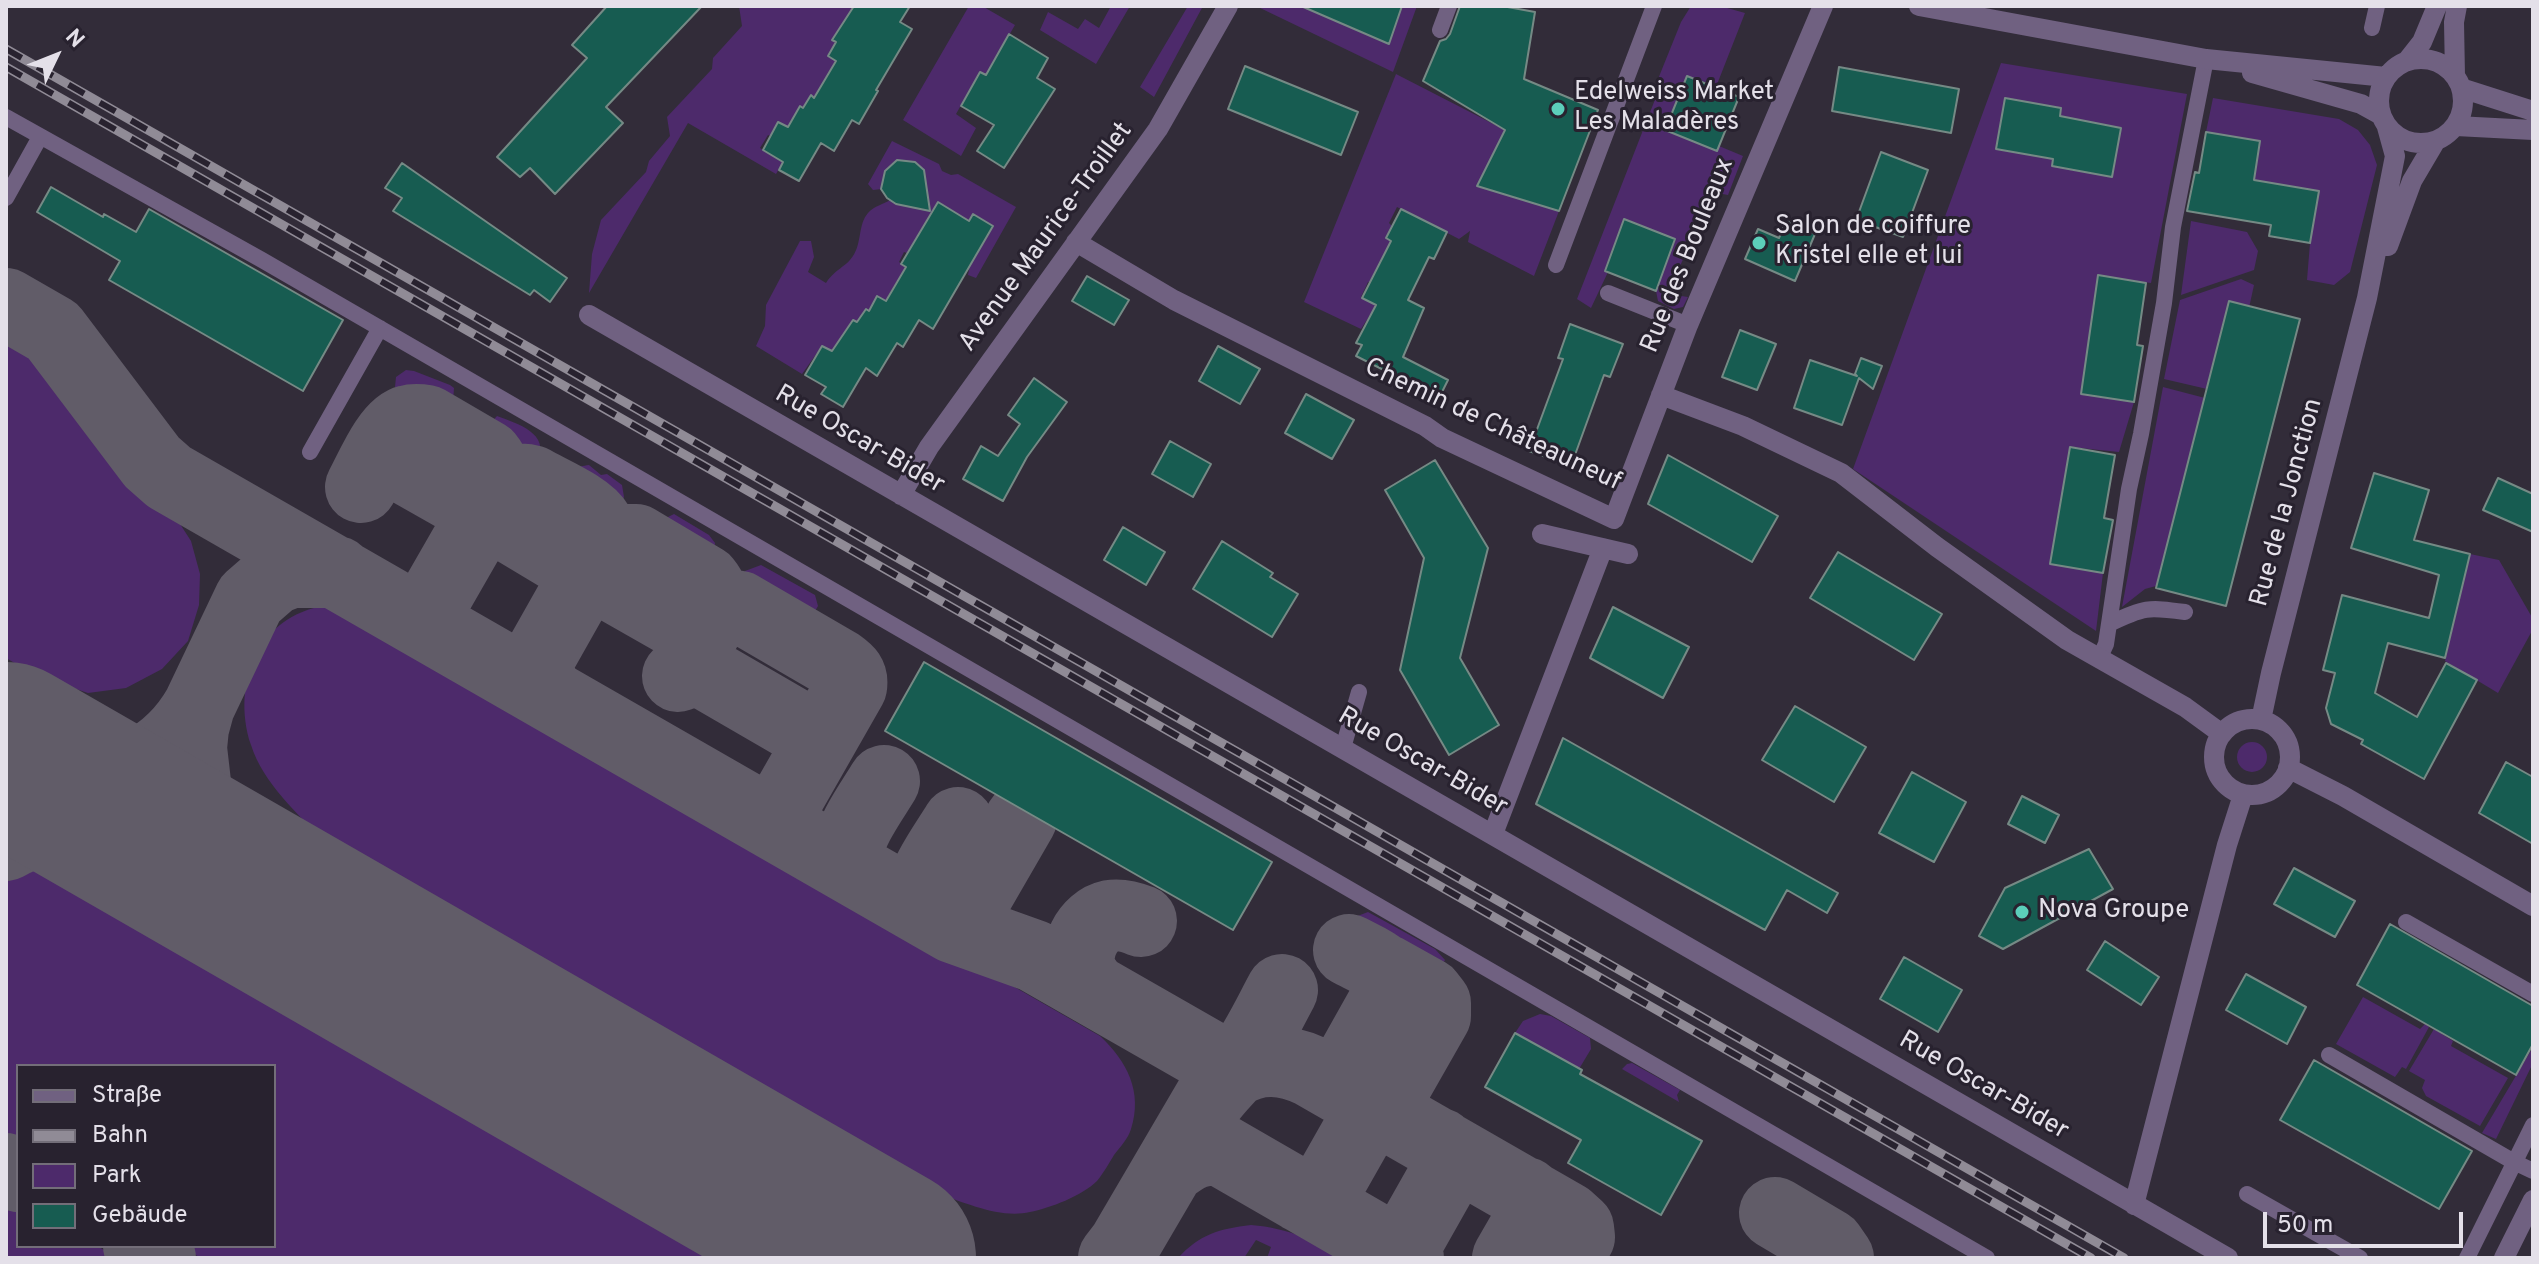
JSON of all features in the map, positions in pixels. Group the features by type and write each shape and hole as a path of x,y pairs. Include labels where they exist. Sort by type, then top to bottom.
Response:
{"street":[{"name":"Avenue Maurice-Troillet","path":"901,495 929,447 1158,129 1228,6"},
{"name":"Rue des Bouleaux","path":"1661,395 1780,103 1823,6"},
{"path":"1919,6 2206,59 2386,77"},
{"path":"2384,121 2378,102 2380,89 2386,77 2407,61 2422,42 2437,6"},
{"path":"2206,59 2361,104 2384,121 2396,136 2409,142 2435,142 2456,126 2462,114 2454,22 2457,6"},
{"path":"2407,61 2433,61 2445,67 2458,82 2533,111"},
{"name":"Rue de la Jonction","path":"2261,720 2367,298 2395,156 2384,121"},
{"path":"2456,126 2533,130"},
{"name":"Rue de la Jonction","path":"2367,298 2412,181 2435,142"},
{"name":"Chemin de Châteauneuf","path":"1076,242 1174,300 1425,426 1442,438 1614,519 1661,395"},
{"name":"Rue Oscar-Bider","path":"589,315 2228,1258"},
{"path":"1661,395 1743,426 1841,473 1937,547 2067,640 2185,707 2222,734"},
{"path":"1542,534 1628,554"},
{"path":"1493,834 1603,548"},
{"path":"2261,720 2276,728 2286,741 2288,768 2284,779 2271,790 2243,795 2230,788 2217,773 2214,752 2222,734 2238,722 2261,720"},
{"path":"2288,768 2343,796 2533,906"},
{"path":"2134,1205 2227,845 2243,795"},
{"path":"2504,1258 2533,1200"}],"lane":[{"path":"1440,30 1449,6"},
{"path":"1556,265 1654,6"},
{"path":"2372,28 2377,6"},
{"path":"2099,659 2106,644 2129,489 2164,303 2173,227 2206,59"},
{"path":"6,117 380,328 1987,1258"},
{"path":"6,198 40,137"},
{"path":"1608,293 1688,325"},
{"path":"310,452 380,328"},
{"path":"2109,624 2132,612 2151,607 2185,612"},
{"path":"1343,748 1359,692"},
{"path":"2406,922 2533,994"},
{"path":"2329,1055 2533,1171"},
{"path":"2467,1258 2533,1125"},
{"path":"2247,1194 2360,1258"}],"green space":[{"path":"739,6 864,6 828,56 842,65 838,72 831,69 817,99 810,96 803,108 800,107 791,121 798,125 768,135 760,148 783,162 776,174 688,123 589,293 592,254 601,220 646,172 649,161 670,136 667,117 712,69 713,58 742,26"},
{"path":"969,6 982,6 1015,25 986,75 980,72 956,114 976,128 961,156 903,120"},
{"path":"1111,6 1130,6 1096,64 1040,30 1048,12 1078,29 1085,19 1099,28"},
{"path":"1188,6 1203,6 1154,97 1140,87"},
{"path":"1256,6 1301,6 1389,44 1402,6 1417,6 1393,72"},
{"path":"1691,6 1720,6 1745,13 1716,87 1687,76 1666,129 1743,156 1728,195 1712,192 1668,294 1688,297 1683,307 1674,309 1658,301 1656,291 1675,239 1624,220 1605,271 1608,272 1591,308 1577,299 1656,97 1652,94 1681,22"},
{"path":"2001,63 2187,94 2151,283 2098,276 2081,394 2134,402 2119,452 2070,447 2050,563 2103,573 2096,631 1853,469"},
{"path":"1396,74 1505,130 1478,186 1559,211 1534,276 1468,242 1470,231 1459,239 1397,207 1386,238 1391,241 1373,284 1368,282 1361,297 1382,308 1376,318 1370,315 1361,329 1304,302"},
{"path":"2213,98 2339,119 2358,130 2370,145 2377,165 2350,272 2334,285 2307,280 2318,191 2254,180 2260,141 2206,132"},
{"path":"892,141 939,164 942,171 958,174 1016,207 976,278 968,275 970,265 993,226 974,214 969,221 916,238 899,262 909,269 888,296 895,300 869,311 859,323 853,320 836,345 838,355 822,346 802,374 756,346 765,326 766,305 800,241 811,241 814,257 808,272 826,283 850,260 856,251 865,217 890,200 882,189 873,190 868,184"},
{"path":"2191,221 2247,232 2258,251 2254,270 2181,295"},
{"path":"2241,279 2254,285 2249,308 2207,389 2164,379 2180,300"},
{"path":"6,326 40,345 162,496 191,541 200,574 199,605 188,641 162,669 126,688 88,693 37,676 6,658"},
{"path":"406,370 450,385 454,388 453,402 442,411 436,410 395,387 396,377"},
{"path":"2163,387 2205,398 2156,586 2145,589 2122,607"},
{"path":"497,416 522,426 536,437 541,451 538,461 530,465 487,440 486,428"},
{"path":"589,465 622,485 624,497 610,511 567,486 566,477 571,471"},
{"path":"674,514 709,535 715,543 713,558 706,566 658,538 656,532 660,521"},
{"path":"2470,554 2499,560 2533,619 2533,629 2498,693 2445,661"},
{"path":"761,565 815,595 818,606 811,618 803,623 740,586 738,580 745,571"},
{"path":"333,605 362,613 1100,1036 1125,1067 1135,1102 1130,1133 1099,1178 1083,1192 1065,1201 1019,1214 984,1209 939,1194 325,842 282,797 264,772 251,745 245,697 257,653 270,635 287,620 308,610"},
{"path":"2252,742 2263,746 2267,757 2263,768 2252,772 2241,768 2237,757 2241,746"},
{"path":"41,866 723,1258 201,1258 184,1248 276,1248 276,1064 16,1064 16,1152 6,1146 6,873 15,868"},
{"path":"1368,912 1435,949 1445,960 1430,985 1348,938 1355,917"},
{"path":"2363,997 2420,1029 2425,1024 2429,1027 2406,1069 2402,1067 2395,1077 2336,1044"},
{"path":"1540,1014 1551,1016 1590,1038 1591,1049 1579,1069 1515,1033 1523,1021"},
{"path":"2434,1029 2453,1041 2451,1046 2508,1078 2480,1126 2426,1096 2422,1088 2425,1080 2409,1071"},
{"path":"2533,1047 2533,1063 2496,1139 2482,1133"},
{"path":"1632,1063 1680,1090 1677,1095 1679,1102 1622,1069"},
{"path":"6,1193 16,1199 16,1248 100,1248 118,1258 6,1258"},
{"path":"1251,1225 1290,1233 1351,1258 1267,1258 1271,1247 1256,1240 1244,1258 1178,1258 1194,1243 1211,1234"}],"building":[{"path":"607,6 702,6 606,107 623,123 555,194 530,168 520,177 497,157 587,58 572,45"},
{"path":"854,6 910,6 900,22 912,29 859,124 852,120 834,151 821,143 799,181 779,170 783,162 763,150 778,122 788,127 800,106 803,108 811,95 814,98 836,61 828,56 836,42 832,40"},
{"path":"1301,6 1402,6 1389,44"},
{"path":"1460,6 1502,6 1535,12 1524,79 1598,110 1559,211 1477,186 1505,130 1423,81 1440,41 1450,34"},
{"path":"1009,34 1048,58 1037,78 1055,89 1004,168 977,151 994,125 961,106 980,72 986,75"},
{"path":"1245,66 1358,112 1341,155 1228,109"},
{"path":"1839,67 1959,89 1951,133 1832,111"},
{"path":"1687,76 1739,97 1717,151 1665,130"},
{"path":"2005,98 2061,108 2060,116 2121,128 2112,177 2052,166 2053,159 1996,149"},
{"path":"2206,132 2260,141 2254,180 2319,191 2310,243 2269,236 2271,225 2187,211 2195,172 2199,173"},
{"path":"1881,152 1928,170 1903,237 1856,220"},
{"path":"897,160 915,162 924,170 930,211 896,204 881,189 885,171"},
{"path":"402,163 567,278 550,302 534,290 530,295 393,211 402,198 385,188"},
{"path":"51,187 136,232 149,209 343,320 303,391 109,280 120,261 37,212"},
{"path":"938,202 969,221 973,214 993,226 933,329 919,320 903,347 897,343 877,376 866,368 843,407 821,394 826,387 805,375 822,346 832,351 853,320 857,322 866,309 869,311 877,296 886,301 906,267 901,264"},
{"path":"1401,209 1447,232 1434,259 1429,257 1408,300 1424,308 1403,357 1448,380 1439,398 1356,356 1362,345 1356,343 1376,305 1362,298 1391,241 1386,238"},
{"path":"1624,219 1675,239 1656,291 1605,271"},
{"path":"1786,221 1815,234 1795,281 1745,259 1758,229 1779,238"},
{"path":"2098,275 2146,283 2137,345 2143,346 2134,402 2081,394"},
{"path":"1087,276 1129,300 1114,325 1072,301"},
{"path":"2229,301 2300,319 2226,606 2156,588"},
{"path":"1570,324 1623,344 1610,377 1604,375 1571,466 1529,451 1563,359 1558,358"},
{"path":"1740,330 1776,344 1757,390 1722,377"},
{"path":"1218,346 1260,369 1240,404 1199,381"},
{"path":"1861,358 1882,366 1873,389 1859,378 1842,425 1794,408 1810,360 1857,376"},
{"path":"1034,378 1067,402 1027,457 1003,501 963,479 981,446 998,456 1020,424 1008,415"},
{"path":"1306,394 1354,420 1332,459 1285,433"},
{"path":"1170,441 1211,464 1193,497 1152,474"},
{"path":"2070,447 2115,455 2104,518 2113,520 2103,573 2050,564"},
{"path":"1668,455 1778,516 1752,562 1648,504"},
{"path":"1435,460 1488,548 1460,658 1499,725 1449,755 1400,670 1424,558 1385,490"},
{"path":"2374,473 2429,490 2414,540 2470,554 2445,658 2388,643 2375,693 2417,717 2446,663 2477,680 2424,779 2361,744 2363,740 2331,724 2326,708 2335,673 2323,670 2342,595 2429,618 2439,575 2351,548"},
{"path":"2498,478 2533,494 2533,532 2483,510"},
{"path":"1123,527 1165,552 1146,585 1104,560"},
{"path":"1222,541 1273,573 1270,577 1298,594 1272,637 1193,589"},
{"path":"1838,552 1942,614 1914,660 1810,598"},
{"path":"1613,607 1689,647 1663,698 1590,658"},
{"path":"924,662 1272,862 1233,930 885,731"},
{"path":"1795,706 1866,747 1834,802 1762,760"},
{"path":"1563,738 1838,893 1827,913 1787,890 1765,930 1536,804"},
{"path":"2506,762 2533,777 2533,844 2479,813"},
{"path":"1912,772 1966,802 1934,862 1879,833"},
{"path":"2022,796 2059,815 2045,843 2008,824"},
{"path":"2089,849 2113,889 2003,949 1979,936 2005,888"},
{"path":"2294,868 2355,901 2335,937 2274,904"},
{"path":"2390,924 2533,1006 2533,1044 2516,1075 2357,985"},
{"path":"2105,941 2159,977 2141,1005 2087,970"},
{"path":"1904,957 1962,990 1938,1032 1880,999"},
{"path":"2246,974 2306,1007 2287,1044 2226,1010"},
{"path":"1515,1033 1582,1070 1580,1074 1702,1141 1661,1215 1568,1163 1581,1140 1485,1087"},
{"path":"2314,1060 2472,1151 2439,1209 2280,1120"}],"taxiway":[{"path":"6,304 53,331 152,462 169,477 953,927 1034,956 1214,1059 1249,1063"},
{"path":"361,487 394,431 408,421 418,420 427,421 487,456 496,472 497,490"},
{"path":"368,474 383,464 400,465 460,499 471,512 473,532 491,524 507,525 567,561 577,576 577,591 595,582 608,583 680,624 688,641 688,659"},
{"path":"443,633 432,614 435,598 497,490 522,479 568,500 597,523 601,548 540,656 537,672 547,693"},
{"path":"601,548 616,540 636,540 705,581 711,590 714,608 692,652"},
{"path":"291,915 254,887 214,839 197,800 191,748 193,728 199,706 250,599 273,579 291,572 337,572"},
{"path":"712,616 725,607 740,607 838,664 851,679 851,687 786,801 769,811 753,811"},
{"path":"678,676 691,671 707,674 807,732 815,750"},
{"path":"8,753 60,773 81,776 122,771 158,752 187,724 199,706"},
{"path":"856,871 850,857 850,844 884,781"},
{"path":"977,935 969,920 973,902 1021,819"},
{"path":"6,845 42,829 77,823 112,825 151,835"},
{"path":"930,913 923,900 923,887 930,868 958,823"},
{"path":"1091,988 1079,964 1081,946 1089,930 1110,916 1126,916 1141,921"},
{"path":"1325,1079 1345,1072 1391,990 1383,970 1349,950"},
{"path":"1368,1103 1381,1101 1390,1095 1435,1016 1435,1003 1428,994 1385,970"},
{"path":"1114,1258 1209,1100 1252,1045 1282,990"},
{"path":"1233,1072 1262,1061 1292,1064 1311,1071 1567,1218 1578,1228 1579,1237 1567,1258"},
{"path":"1302,1197 1321,1193 1328,1185 1366,1118 1359,1098"},
{"path":"1389,1247 1403,1244 1411,1235 1450,1166 1448,1154 1440,1144"},
{"path":"1170,1168 1194,1153 1221,1150 1408,1258"},
{"path":"6,1169 16,1175"},
{"path":"1508,1258 1534,1213 1526,1193"},
{"path":"1775,1213 1829,1245 1838,1258"},
{"path":"142,1248 160,1258"}],"runway":[{"path":"6,752 886,1258"}],"railway":[{"path":"6,49 2124,1258"},
{"path":"6,67 2091,1258"}],"place":[{"name":"Edelweiss Market Les Maladères","path":"1558,109"},
{"name":"Salon de coiffure Kristel elle et lui","path":"1759,243"},
{"name":"Nova Groupe","path":"2022,912"}]}
